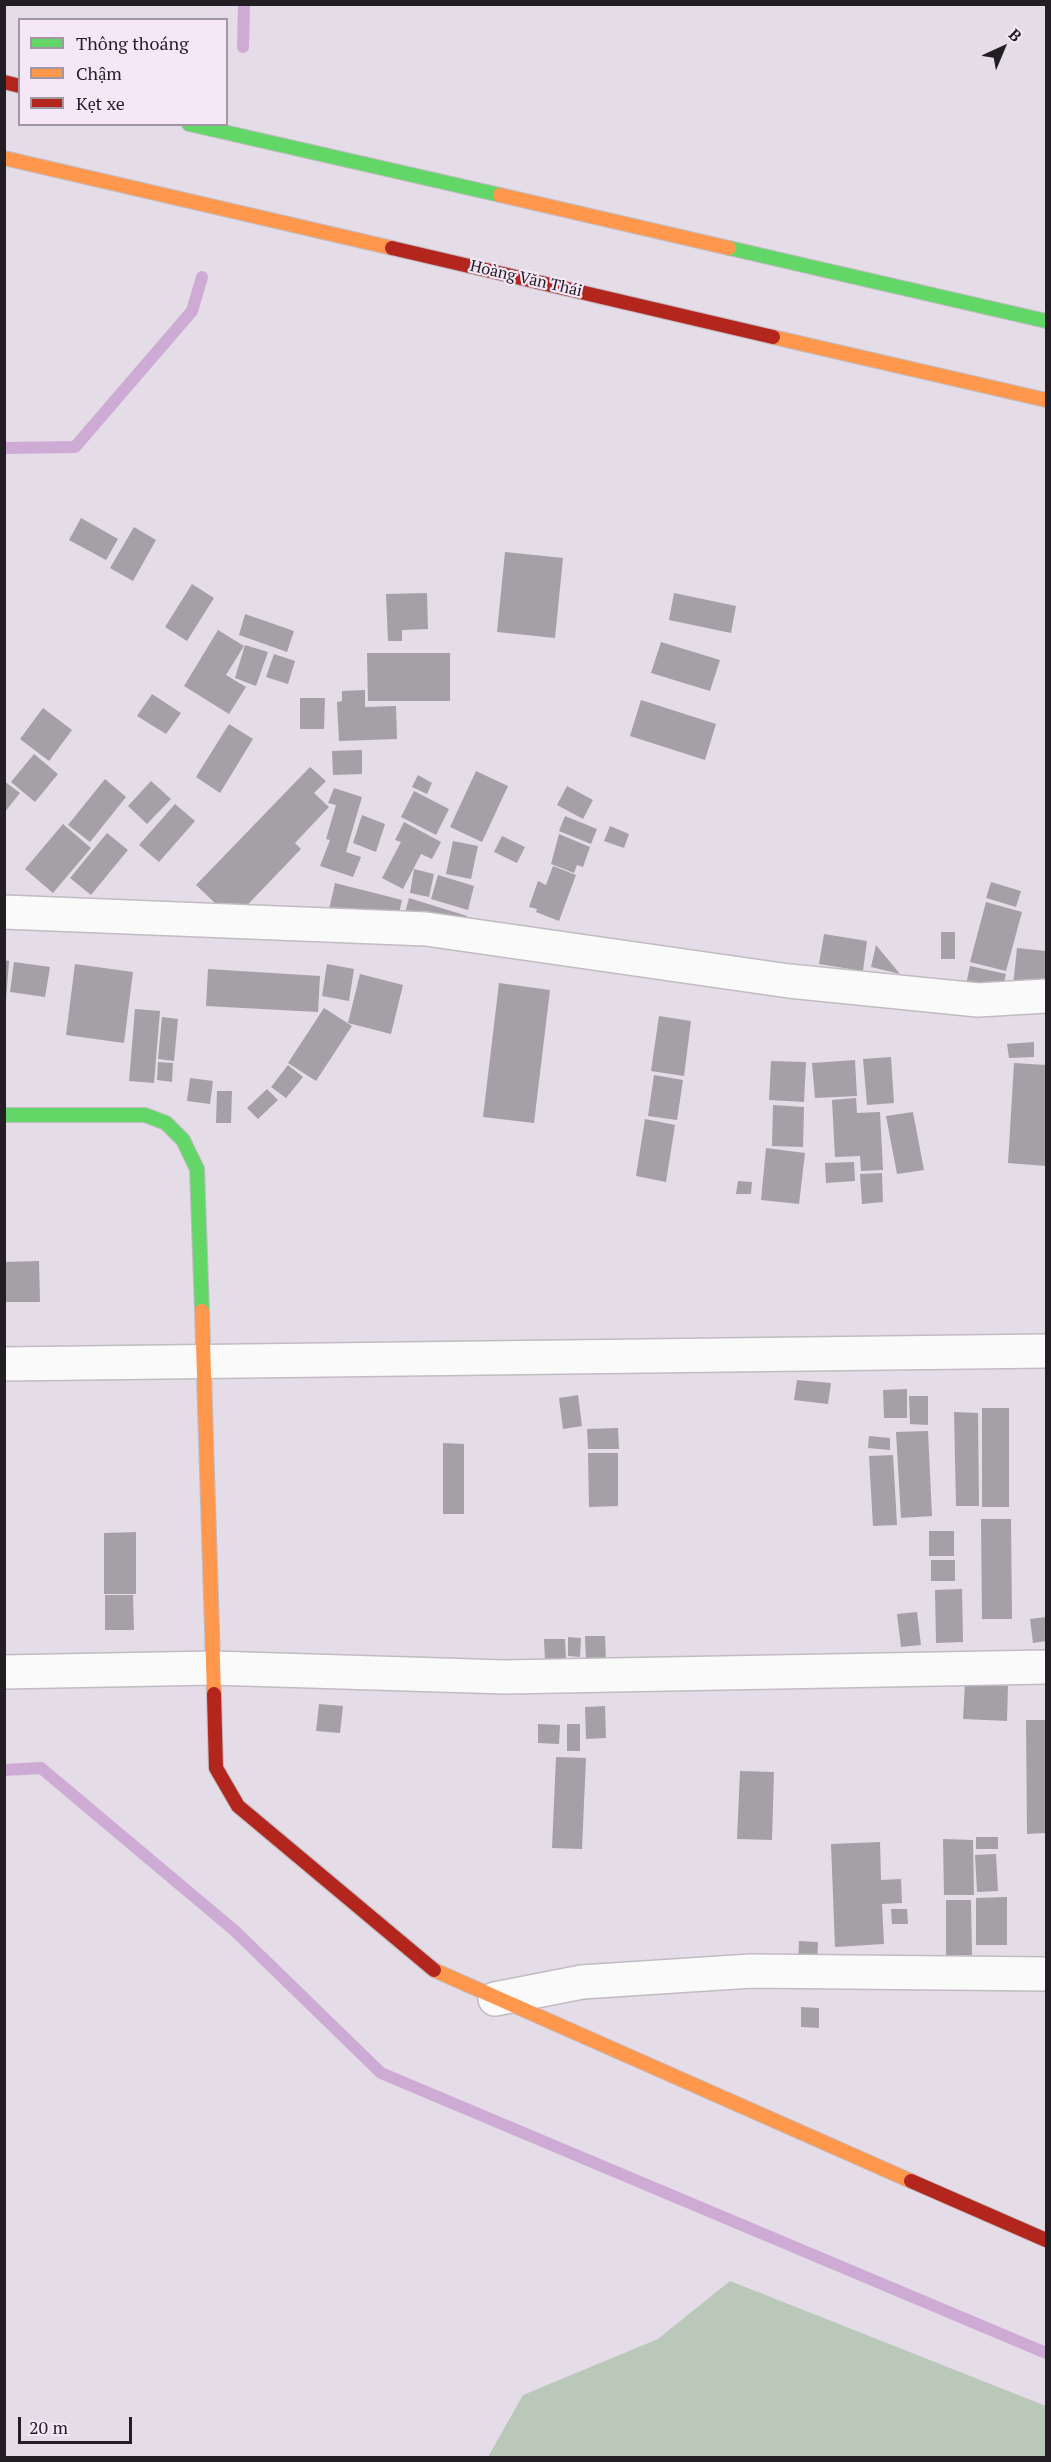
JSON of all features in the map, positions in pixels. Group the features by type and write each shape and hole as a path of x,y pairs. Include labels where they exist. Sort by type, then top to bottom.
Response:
{"main road":[{"path":"198,126 1047,321"},
{"name":"Hoàng Văn Thái","path":"4,158 1047,400"},
{"path":"4,1115 145,1115 166,1123 183,1140 197,1169 216,1768 238,1806 440,1975 1047,2240"}],"street":[{"path":"4,912 426,929 789,981 978,1000 1047,996"},
{"path":"4,1364 1047,1351"},
{"path":"4,1672 213,1668 505,1677 1047,1667"},
{"path":"495,1999 582,1982 751,1971 1047,1974"}],"green space":[{"path":"730,2281 1046,2406 1046,2457 488,2457 523,2395 658,2339"}],"building":[{"path":"81,518 118,539 106,560 69,540"},
{"path":"134,527 156,540 133,581 110,568"},
{"path":"505,552 563,558 555,638 497,632"},
{"path":"192,584 214,598 187,641 165,627"},
{"path":"427,593 428,629 402,630 402,641 388,641 386,594"},
{"path":"674,593 736,606 731,633 669,620"},
{"path":"245,614 294,631 287,652 239,635"},
{"path":"218,630 244,646 226,675 246,687 229,714 184,686"},
{"path":"661,642 720,660 710,691 651,673"},
{"path":"245,645 268,652 256,686 235,678"},
{"path":"367,653 450,653 450,701 368,701"},
{"path":"274,654 295,661 288,684 266,677"},
{"path":"365,690 365,707 396,706 397,739 339,741 337,702 342,701 342,691"},
{"path":"152,694 181,713 166,734 137,716"},
{"path":"300,698 325,698 324,729 300,729"},
{"path":"641,700 716,724 705,760 630,736"},
{"path":"43,708 72,730 49,761 20,739"},
{"path":"229,724 253,739 220,793 196,777"},
{"path":"362,750 362,774 333,775 332,751"},
{"path":"34,754 58,774 35,802 11,782"},
{"path":"310,767 326,781 314,793 329,807 295,843 301,849 233,920 196,885"},
{"path":"476,771 508,786 482,842 450,827"},
{"path":"418,775 432,783 427,794 412,787"},
{"path":"105,779 126,797 90,842 68,825"},
{"path":"4,781 20,793 4,813"},
{"path":"151,781 171,799 147,824 128,806"},
{"path":"567,786 593,800 583,819 557,805"},
{"path":"334,788 362,797 346,852 361,857 353,877 320,866 330,840 326,839 336,805 328,803"},
{"path":"414,791 449,809 436,835 401,817"},
{"path":"175,804 195,821 159,862 139,845"},
{"path":"362,815 385,824 376,852 353,843"},
{"path":"565,816 597,829 591,844 559,831"},
{"path":"404,822 441,842 432,859 421,854 403,889 382,878 401,842 395,840"},
{"path":"63,824 91,848 53,893 25,869"},
{"path":"610,826 629,834 624,848 604,841"},
{"path":"107,833 128,850 91,895 70,878"},
{"path":"559,834 590,847 583,867 577,865 574,873 551,864"},
{"path":"502,836 525,847 517,863 494,852"},
{"path":"453,841 478,846 471,879 446,874"},
{"path":"553,866 576,875 559,921 529,907 538,881 546,885"},
{"path":"414,869 434,874 429,897 410,893"},
{"path":"438,875 474,886 468,910 431,899"},
{"path":"991,882 1021,891 1016,907 986,898"},
{"path":"335,883 402,900 395,931 328,914"},
{"path":"409,898 467,916 460,941 402,924"},
{"path":"986,902 1022,912 1006,971 970,962"},
{"path":"941,932 955,932 955,959 941,959"},
{"path":"824,934 867,941 863,971 819,964"},
{"path":"876,945 900,974 871,967"},
{"path":"1017,948 1046,951 1046,990 1013,986"},
{"path":"4,960 9,961 6,1000 4,1000"},
{"path":"14,962 50,967 45,997 10,992"},
{"path":"75,964 133,972 124,1043 66,1035"},
{"path":"327,964 354,969 349,1001 322,996"},
{"path":"970,966 1006,974 998,1011 962,1004"},
{"path":"208,969 320,976 318,1012 206,1006"},
{"path":"360,974 403,985 391,1034 348,1023"},
{"path":"499,983 550,990 534,1123 483,1117"},
{"path":"324,1008 352,1026 316,1081 288,1063"},
{"path":"135,1009 160,1011 154,1083 129,1081"},
{"path":"659,1016 691,1021 684,1076 651,1071"},
{"path":"162,1017 178,1019 174,1061 158,1059"},
{"path":"1034,1042 1034,1057 1009,1058 1007,1044"},
{"path":"891,1057 894,1103 867,1105 863,1059"},
{"path":"855,1060 857,1096 815,1098 812,1063"},
{"path":"771,1061 806,1062 804,1102 769,1100"},
{"path":"158,1062 173,1063 172,1082 157,1080"},
{"path":"1014,1063 1046,1065 1046,1166 1008,1163"},
{"path":"288,1065 303,1077 286,1098 271,1087"},
{"path":"654,1075 683,1080 677,1120 648,1116"},
{"path":"190,1078 213,1081 210,1104 187,1101"},
{"path":"267,1089 278,1100 258,1119 247,1108"},
{"path":"217,1091 232,1091 231,1123 216,1123"},
{"path":"856,1098 857,1113 880,1112 883,1170 861,1171 860,1156 835,1157 832,1100"},
{"path":"773,1105 804,1107 803,1147 772,1146"},
{"path":"913,1112 924,1170 897,1174 886,1116"},
{"path":"645,1119 675,1125 666,1182 636,1176"},
{"path":"766,1148 805,1153 799,1204 761,1200"},
{"path":"854,1162 855,1181 826,1183 825,1163"},
{"path":"882,1173 883,1202 862,1204 860,1174"},
{"path":"738,1181 752,1182 751,1194 736,1194"},
{"path":"39,1261 40,1302 4,1302 4,1262"},
{"path":"797,1380 831,1383 828,1404 794,1400"},
{"path":"907,1389 907,1418 884,1418 883,1390"},
{"path":"578,1395 582,1426 563,1429 559,1398"},
{"path":"909,1396 928,1396 928,1425 910,1424"},
{"path":"982,1408 1009,1408 1009,1507 982,1507"},
{"path":"954,1412 978,1413 979,1506 956,1506"},
{"path":"618,1428 619,1449 588,1449 587,1429"},
{"path":"928,1431 932,1516 901,1518 896,1432"},
{"path":"869,1436 890,1438 890,1450 868,1448"},
{"path":"443,1443 464,1444 464,1514 443,1514"},
{"path":"588,1453 618,1453 618,1506 589,1507"},
{"path":"893,1455 897,1525 873,1526 869,1456"},
{"path":"981,1519 1011,1519 1012,1619 982,1619"},
{"path":"929,1531 954,1531 954,1556 929,1556"},
{"path":"136,1532 136,1594 104,1594 104,1533"},
{"path":"931,1560 955,1560 955,1581 931,1581"},
{"path":"962,1589 963,1642 936,1643 935,1590"},
{"path":"105,1595 133,1595 134,1630 105,1630"},
{"path":"917,1612 921,1645 901,1647 897,1614"},
{"path":"1046,1617 1046,1641 1033,1643 1030,1619"},
{"path":"585,1636 605,1636 606,1661 586,1661"},
{"path":"568,1637 581,1638 580,1657 568,1656"},
{"path":"544,1639 565,1639 566,1660 545,1661"},
{"path":"965,1683 1008,1686 1007,1721 963,1719"},
{"path":"319,1704 343,1706 340,1733 316,1731"},
{"path":"605,1706 606,1738 586,1739 585,1707"},
{"path":"1026,1720 1046,1720 1046,1833 1027,1834"},
{"path":"538,1724 560,1725 559,1744 538,1743"},
{"path":"567,1724 580,1724 580,1751 567,1751"},
{"path":"556,1757 586,1758 582,1849 552,1848"},
{"path":"740,1771 774,1772 772,1840 737,1839"},
{"path":"976,1837 998,1837 998,1849 976,1849"},
{"path":"943,1839 973,1840 974,1895 944,1895"},
{"path":"880,1842 881,1880 901,1879 902,1903 882,1904 884,1944 835,1947 831,1844"},
{"path":"996,1854 998,1891 977,1892 975,1855"},
{"path":"1007,1897 1007,1945 976,1945 976,1898"},
{"path":"946,1900 971,1900 972,1955 946,1955"},
{"path":"891,1909 907,1909 908,1924 892,1924"},
{"path":"799,1941 818,1942 817,1965 798,1964"},
{"path":"801,2007 819,2008 819,2028 801,2027"}],"waterway":[{"path":"243,47 244,4"},
{"path":"4,448 75,447 192,311 202,277"},
{"path":"4,1770 41,1768 235,1931 381,2073 1046,2353"}],"traffic: fast":[{"path":"198,126 500,195"},
{"path":"729,248 1046,321"},
{"path":"4,1115 145,1115 166,1123 183,1140 197,1169 202,1311"}],"traffic: slow":[{"path":"4,158 392,248"},
{"path":"500,195 729,248"},
{"path":"773,337 1046,400"},
{"path":"202,1311 214,1694"},
{"path":"434,1970 911,2181"}],"traffic: jam":[{"path":"4,82 18,86"},
{"path":"392,248 773,337"},
{"path":"214,1694 216,1768 238,1806 434,1970"},
{"path":"911,2181 1046,2240"}]}
